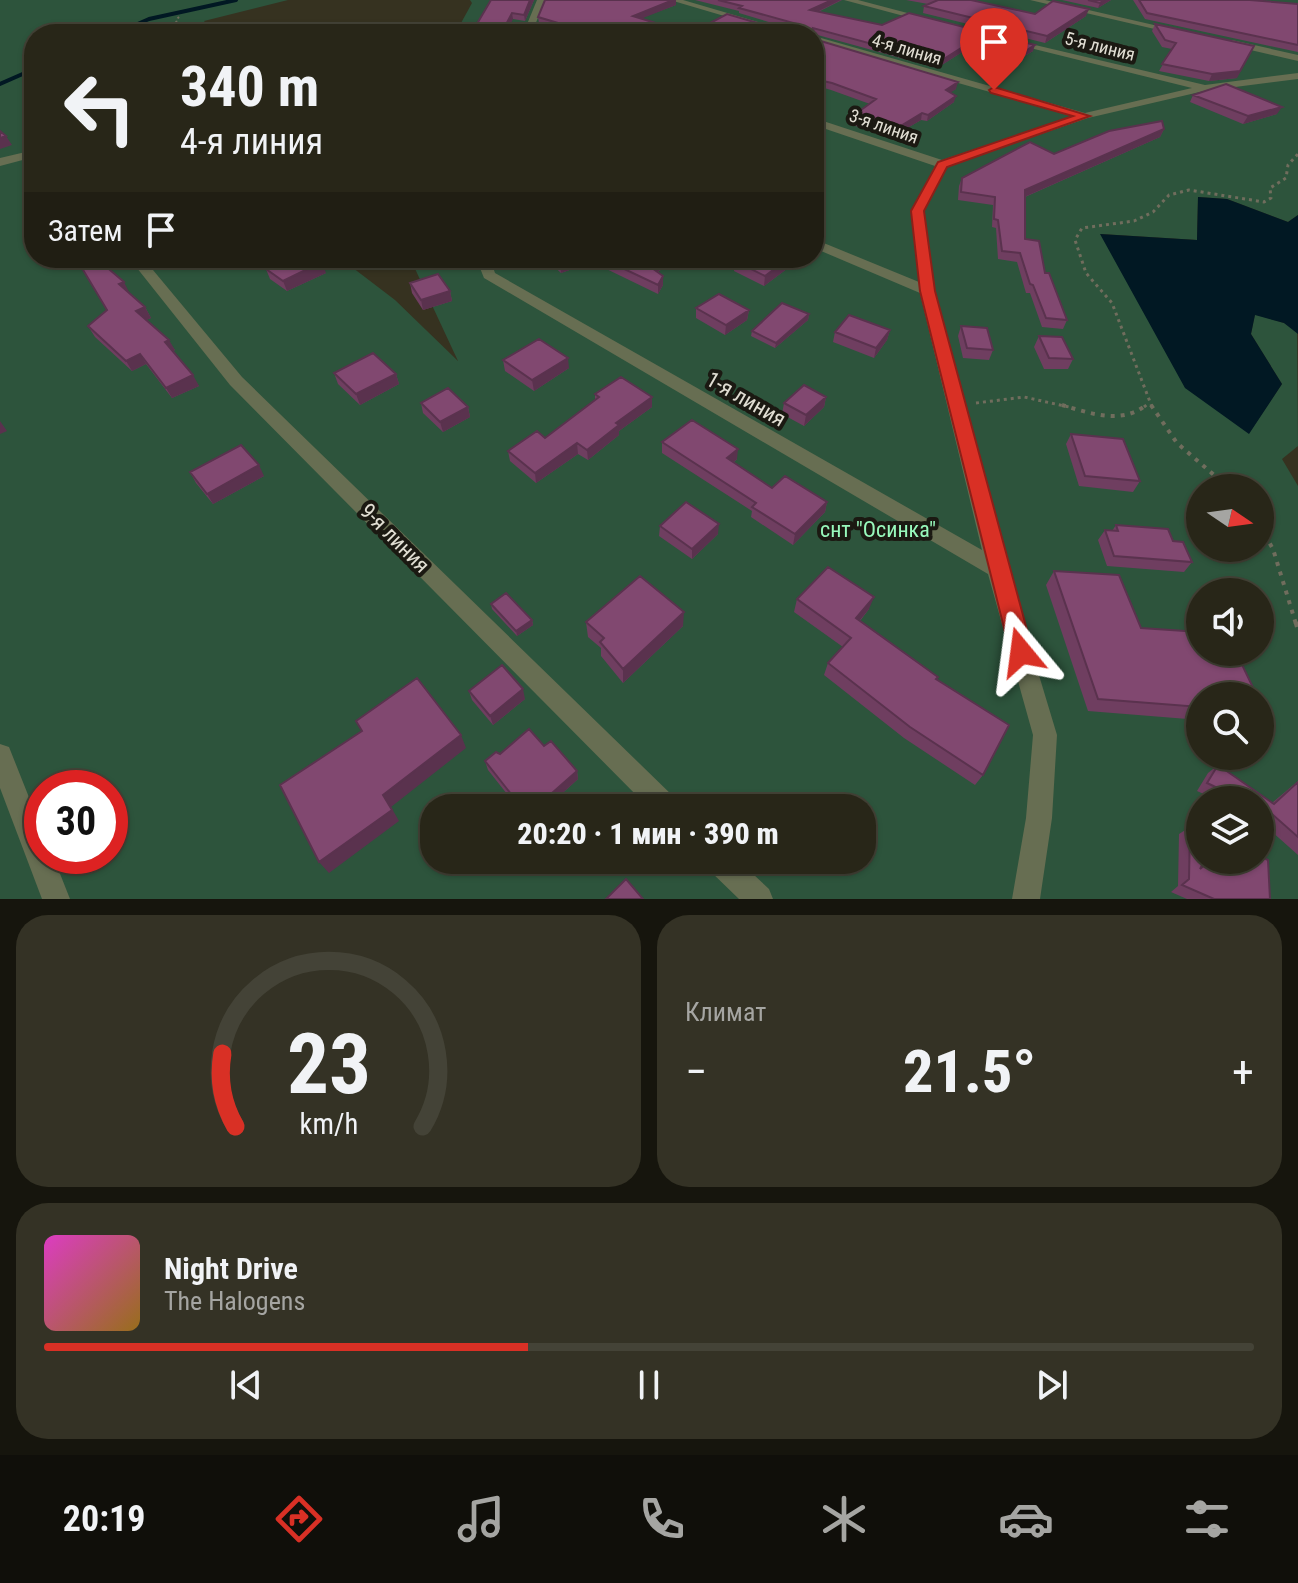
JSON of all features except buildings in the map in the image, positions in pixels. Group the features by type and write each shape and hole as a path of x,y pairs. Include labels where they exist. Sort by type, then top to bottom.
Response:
{"street":[{"path":"531,24 541,0"},
{"path":"674,0 759,24"},
{"path":"848,0 941,23"},
{"path":"1034,0 1189,34"},
{"name":"5-я линия","path":"1003,38 1204,88"},
{"path":"1220,41 1298,58"},
{"name":"4-я линия","path":"824,42 1085,116"},
{"path":"1026,899 1039,818 1045,735 997,569 927,291 918,211 942,164 1085,116 1204,88 1298,76"},
{"name":"3-я линия","path":"824,124 942,164"},
{"path":"0,162 24,156"},
{"path":"824,247 927,291"},
{"name":"9-я линия","path":"144,268 236,381 653,794"},
{"name":"1-я линия","path":"487,268 489,275 997,569"},
{"path":"0,756 56,899"},
{"path":"733,874 759,899"}],"path":[{"path":"178,24 179,17"},
{"path":"1213,474 1177,443 1149,403 1112,303 1086,273 1075,240 1082,228 1134,221 1153,212 1160,202 1187,190 1264,202 1271,198 1270,188 1286,178 1288,165 1298,154"},
{"path":"957,408 1009,396 1032,398 1118,418 1141,413 1149,403"},
{"path":"1274,552 1298,629"}],"green space":[{"name":"снт \"Осинка\"","path":"0,0 288,0 204,21 206,24 24,24 24,268 353,268 395,300 458,361 415,268 824,268 824,24 460,24 472,3 470,0 1298,0 1298,215 1288,222 1227,199 1198,197 1197,240 1101,234 1249,433 1282,384 1251,334 1255,314 1284,323 1297,331 1298,446 1282,459 1298,486 1298,899 0,899"}],"water":[{"path":"1198,197 1227,199 1288,222 1298,215 1298,334 1284,323 1255,315 1251,334 1282,384 1249,434 1185,388 1100,234 1197,240"}],"waterway":[{"path":"138,24 236,0"},
{"path":"0,84 24,73"}],"route":[{"path":"994,90 1085,116 942,164 918,211 927,291 1021,652"}]}
